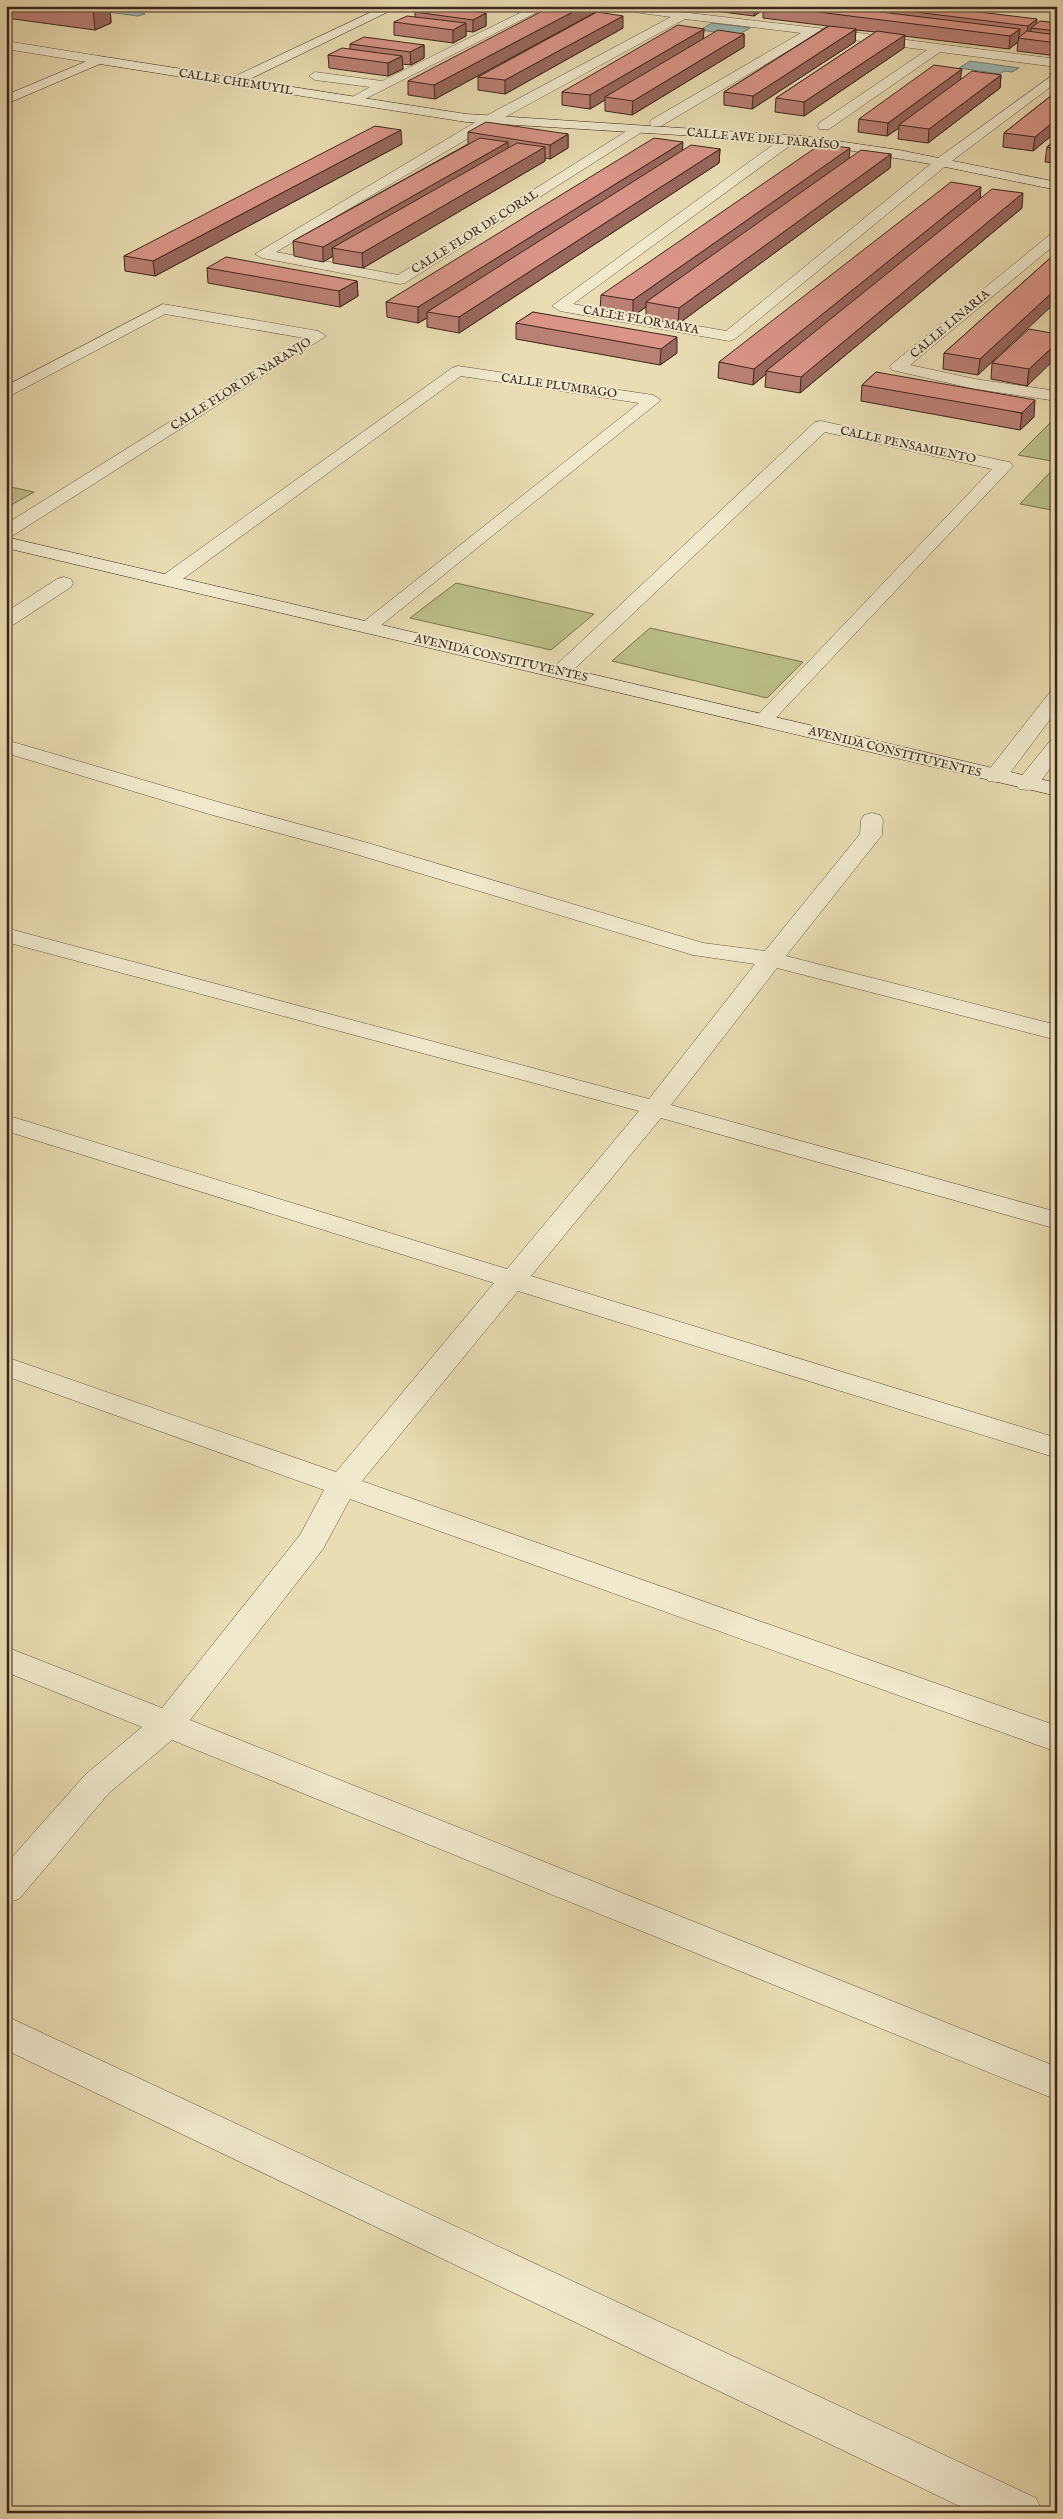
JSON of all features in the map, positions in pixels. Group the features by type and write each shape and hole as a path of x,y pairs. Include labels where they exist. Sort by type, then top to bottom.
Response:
{"street":[{"path":"235,82 394,6"},
{"path":"353,100 543,6"},
{"path":"995,6 975,16 998,19"},
{"path":"638,10 868,38"},
{"path":"492,15 518,18"},
{"path":"489,120 684,15"},
{"path":"656,123 813,31"},
{"path":"891,42 1057,63"},
{"name":"CALLE CHEMUYIL","path":"6,45 466,118"},
{"path":"426,47 453,51"},
{"path":"824,126 938,48"},
{"path":"6,100 99,60"},
{"path":"315,76 382,85"},
{"path":"943,161 1057,76"},
{"name":"CALLE AVE DEL PARAÍSO","path":"466,118 790,139 943,161 1057,186"},
{"name":"CALLE FLOR DE CORAL","path":"489,120 262,254 400,280 638,130"},
{"name":"CALLE FLOR MAYA","path":"790,139 560,306 729,336 943,161"},
{"name":"CALLE LINARIA","path":"1057,236 898,367 975,384 1057,396"},
{"name":"CALLE FLOR DE NARANJO","path":"6,393 163,309 318,336 6,532"},
{"name":"CALLE PLUMBAGO","path":"169,580 458,371 652,400 367,627"},
{"name":"CALLE PENSAMIENTO","path":"560,672 821,426 1004,466 763,720"},
{"name":"AVENIDA CONSTITUYENTES","path":"6,542 1027,784"},
{"path":"6,621 64,583"},
{"path":"996,776 1057,696"},
{"path":"1057,745 1027,784 1057,790"},
{"path":"6,746 217,809 370,850 701,950 771,959 1057,1034"},
{"path":"6,1889 97,1784 168,1724 312,1541 342,1485 655,1108 871,835 872,820"},
{"path":"6,935 655,1108 1057,1221"},
{"path":"6,1123 513,1278 1057,1448"},
{"path":"6,1366 1057,1739"},
{"path":"6,1660 1057,2084"},
{"path":"6,2032 1020,2513"}],"green space":[{"path":"1057,416 1057,462 1018,455"},
{"path":"1057,465 1057,511 1020,504"},
{"path":"6,486 34,492 6,508"},
{"path":"456,583 594,614 551,650 410,618"},
{"path":"650,628 803,662 767,698 612,661"}],"water":[{"path":"109,6 149,8 139,12 145,14 138,16 107,12"},
{"path":"712,23 750,28 738,35 700,30"},
{"path":"970,61 1019,68 1012,72 1004,71 1000,74 959,68"}],"building":[{"path":"75,6 99,6 93,9"},
{"path":"427,6 486,13 473,20 415,12"},
{"path":"552,6 584,6 434,85 408,81"},
{"path":"770,6 832,6 1020,29 1010,36"},
{"path":"867,6 929,6 1037,19 1028,26"},
{"path":"597,12 623,16 505,80 478,77"},
{"path":"407,16 466,23 453,30 394,22"},
{"path":"1040,21 1057,23 1057,31 1031,28"},
{"path":"678,25 704,29 590,95 562,92"},
{"path":"829,26 856,29 753,96 724,92"},
{"path":"718,30 744,34 633,101 605,97"},
{"path":"877,31 905,35 804,102 776,98"},
{"path":"1027,31 1057,35 1057,43 1018,38"},
{"path":"364,37 424,45 410,52 350,44"},
{"path":"342,48 402,56 388,63 328,55"},
{"path":"934,65 962,69 888,123 859,119"},
{"path":"972,71 1001,75 929,129 899,125"},
{"path":"1057,91 1057,119 1035,137 1004,133"},
{"path":"486,122 568,134 550,145 468,132"},
{"path":"375,126 401,130 153,261 124,256"},
{"path":"480,138 508,142 323,247 293,241"},
{"path":"654,138 683,142 418,307 386,302"},
{"path":"1057,139 1057,149 1047,147"},
{"path":"517,143 545,147 362,253 332,248"},
{"path":"821,144 850,148 633,300 601,295"},
{"path":"691,145 720,149 459,317 427,312"},
{"path":"861,150 891,154 679,308 646,302"},
{"path":"951,182 981,187 754,369 719,362"},
{"path":"992,189 1023,193 801,377 766,371"},
{"path":"1057,252 1057,288 980,359 944,353"},
{"path":"226,257 357,281 339,291 207,268"},
{"path":"533,312 677,337 661,349 516,323"},
{"path":"1029,329 1057,334 1057,343 1029,369 992,363"},
{"path":"876,372 1035,400 1022,413 862,385"}]}
